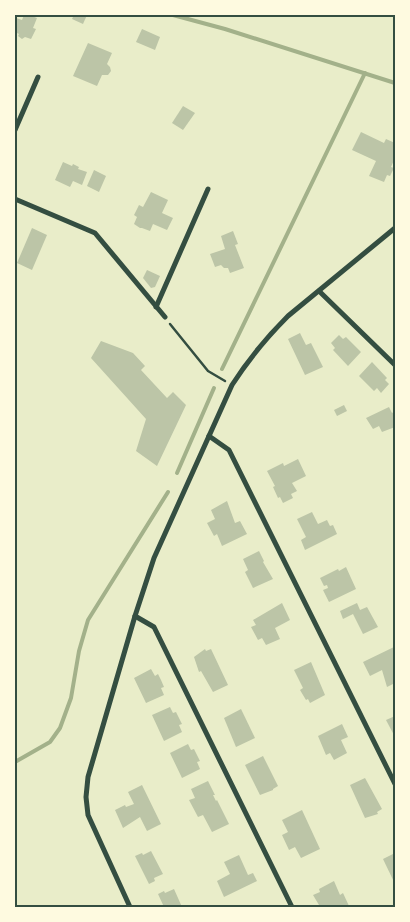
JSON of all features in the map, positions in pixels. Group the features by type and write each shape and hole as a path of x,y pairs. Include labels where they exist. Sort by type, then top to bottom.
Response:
{"street":[{"path":"15,130 38,78"},
{"path":"156,307 208,189"},
{"path":"15,199 95,233 165,317"},
{"path":"130,907 88,815 86,797 88,778 135,616 154,558 232,385 245,364 288,316 395,228"},
{"path":"319,291 395,365"},
{"path":"209,436 229,450 395,784"},
{"path":"135,616 154,627 292,907"}],"path":[{"path":"165,317 208,371 232,385"}],"building":[{"path":"24,15 37,18 33,28 36,29 31,39 25,37 22,39 15,32 16,18 22,20"},
{"path":"74,15 87,15 83,24 72,19"},
{"path":"142,29 160,37 155,50 136,42"},
{"path":"88,43 112,53 107,64 111,71 108,75 102,75 97,86 73,76"},
{"path":"183,106 195,113 183,130 172,123"},
{"path":"361,132 384,143 386,139 395,143 395,158 391,167 394,168 390,176 387,175 384,182 369,176 376,161 352,150"},
{"path":"63,162 72,166 73,164 79,167 78,169 87,172 82,185 73,181 70,187 55,180"},
{"path":"94,170 106,176 99,192 87,186"},
{"path":"151,192 168,200 162,213 173,218 167,230 153,224 150,231 134,224 137,217 134,215 139,205 143,207"},
{"path":"32,228 47,235 32,270 17,263"},
{"path":"233,231 238,244 235,245 244,268 230,273 228,268 224,268 221,265 215,267 210,254 225,249 221,236"},
{"path":"147,270 160,276 155,287 151,288 143,278"},
{"path":"300,333 306,345 311,343 323,367 305,375 288,339"},
{"path":"339,335 343,339 346,337 361,352 348,366 333,350 335,348 331,343"},
{"path":"101,341 133,353 145,366 141,370 167,398 173,392 186,405 157,466 136,451 146,419 91,358"},
{"path":"372,362 387,378 385,380 389,384 381,393 377,388 374,391 359,376"},
{"path":"344,405 347,411 337,416 334,410"},
{"path":"389,407 392,413 395,411 395,427 382,432 379,426 373,429 366,418"},
{"path":"298,459 306,476 292,483 297,491 291,494 293,498 283,503 280,497 278,498 273,487 275,486 267,471 283,463 284,466"},
{"path":"227,501 235,523 240,521 247,534 222,546 217,534 214,536 207,523 215,519 211,510"},
{"path":"312,512 318,524 327,520 330,526 333,525 337,534 305,550 301,540 306,537 297,519"},
{"path":"259,551 273,579 253,588 245,572 248,570 243,559"},
{"path":"346,567 356,589 329,602 323,590 328,588 327,585 324,586 320,578"},
{"path":"282,603 290,620 275,628 280,639 266,645 262,638 258,640 251,627 256,625 253,620"},
{"path":"357,603 360,610 367,607 378,627 363,634 353,614 343,619 340,611"},
{"path":"394,647 395,683 387,687 382,670 370,676 363,662"},
{"path":"205,649 206,651 211,649 228,685 213,692 201,671 199,672 194,657"},
{"path":"311,662 325,695 310,703 300,690 303,688 294,670"},
{"path":"151,669 155,676 158,674 161,680 164,687 161,688 164,695 146,703 134,678"},
{"path":"170,707 173,713 176,712 182,724 179,725 182,732 164,741 152,715"},
{"path":"241,709 255,738 236,747 224,718"},
{"path":"395,716 395,737 386,720"},
{"path":"342,724 348,737 341,740 347,753 334,760 330,753 326,755 318,736"},
{"path":"188,744 191,750 194,749 200,761 197,762 200,769 182,778 170,753"},
{"path":"263,756 278,786 260,795 245,765"},
{"path":"365,778 382,809 377,812 378,814 365,818 350,785"},
{"path":"208,781 215,795 213,795 229,824 212,832 203,815 198,817 189,800 195,798 191,789"},
{"path":"142,785 161,824 147,831 140,817 123,828 115,810 125,805 126,807 134,804 128,792"},
{"path":"302,810 320,849 301,858 295,847 289,850 282,835 288,832 282,820"},
{"path":"151,851 163,874 154,878 155,881 149,884 135,856"},
{"path":"395,853 395,884 383,859"},
{"path":"239,855 248,875 253,873 257,881 224,897 217,881 230,874 224,862"},
{"path":"334,881 340,895 343,893 349,906 316,907 319,905 313,895 320,892 319,889"},
{"path":"174,889 182,907 164,907 158,894"}],"waterway":[{"path":"173,15 225,29 395,83"},
{"path":"222,369 365,73"},
{"path":"177,473 214,388"},
{"path":"15,762 50,742 60,728 71,698 79,651 88,620 168,492"}]}
